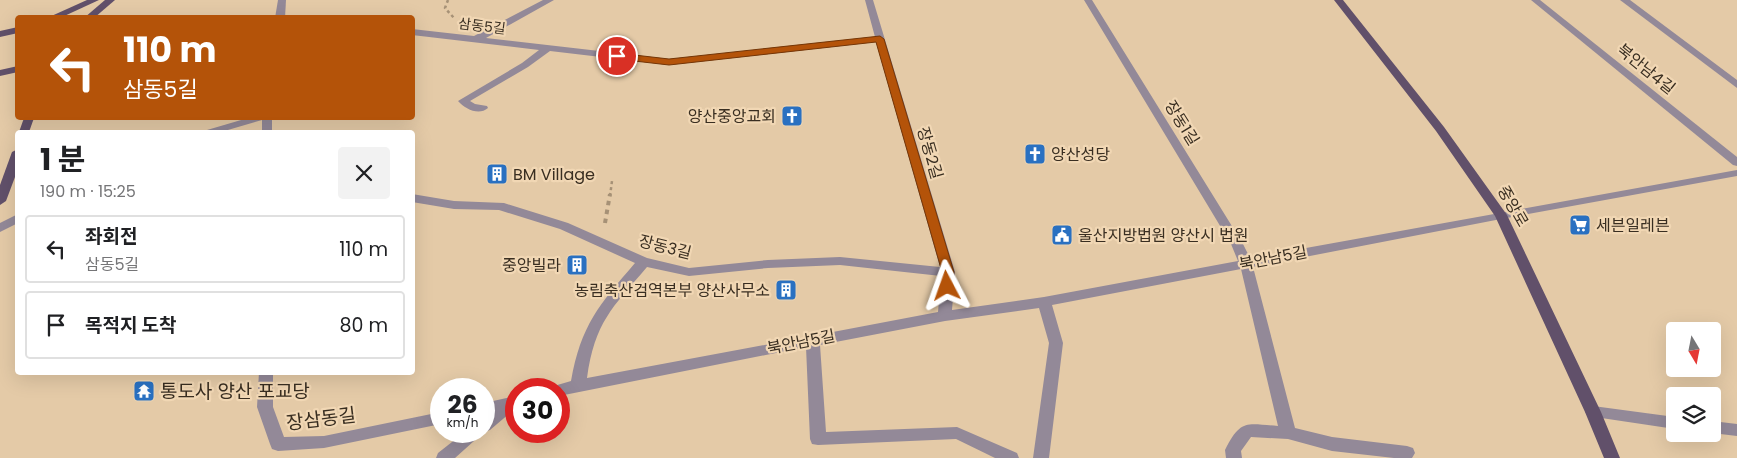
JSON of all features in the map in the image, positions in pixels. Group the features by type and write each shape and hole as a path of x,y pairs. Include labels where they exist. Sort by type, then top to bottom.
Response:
{"main road":[{"path":"58,15 95,0"},
{"path":"92,15 111,0"},
{"name":"중앙로","path":"1338,0 1440,129 1501,215 1593,412 1612,458"},
{"path":"0,34 15,31"},
{"path":"2,73 15,70"},
{"path":"2,73 15,75"},
{"path":"0,201 15,160"}],"street":[{"path":"282,0 283,15"},
{"path":"476,39 550,0"},
{"name":"장동2길","path":"869,0 948,272 945,316"},
{"name":"장동1길","path":"1088,0 1238,244 1246,263 1288,433"},
{"name":"북안남4길","path":"1535,0 1737,163"},
{"path":"1624,0 1737,85"},
{"name":"삼동5길","path":"415,32 669,62 880,39"},
{"path":"483,108 472,107 463,101 525,65 548,48"},
{"path":"218,130 251,120"},
{"path":"1501,215 1737,173"},
{"name":"장동3길","path":"415,199 454,206 500,206 564,226 644,262 689,272 768,264 840,261 948,272"},
{"name":"북안남5길","path":"570,387 813,339 945,316 1044,302 1501,215"},
{"path":"0,228 15,220"},
{"path":"578,385 592,328 609,303 644,262"},
{"path":"1041,458 1056,343 1044,302"},
{"path":"813,339 818,439 957,433 1011,458"},
{"name":"장삼동길","path":"266,375 265,407 278,444 324,442 430,420"},
{"path":"495,417 505,409"},
{"path":"1593,412 1666,422"},
{"path":"1721,428 1737,430"},
{"path":"1234,458 1234,450 1247,430 1288,433 1332,444 1407,453"},
{"path":"444,458 462,443"}],"path":[{"path":"448,0 445,8 455,18"},
{"path":"600,243 612,181"}],"place":[{"name":"양산중앙교회","path":"792,116"},
{"name":"양산성당","path":"1035,154"},
{"name":"BM Village","path":"497,174"},
{"name":"세븐일레븐","path":"1580,225"},
{"name":"울산지방법원 양산시 법원","path":"1062,235"},
{"name":"중앙빌라","path":"577,265"},
{"name":"농림축산검역본부 양산사무소","path":"786,290"},
{"name":"통도사 양산 포교당","path":"144,391"}],"route":[{"path":"617,56 669,62 880,39 948,272 947,286"}]}
